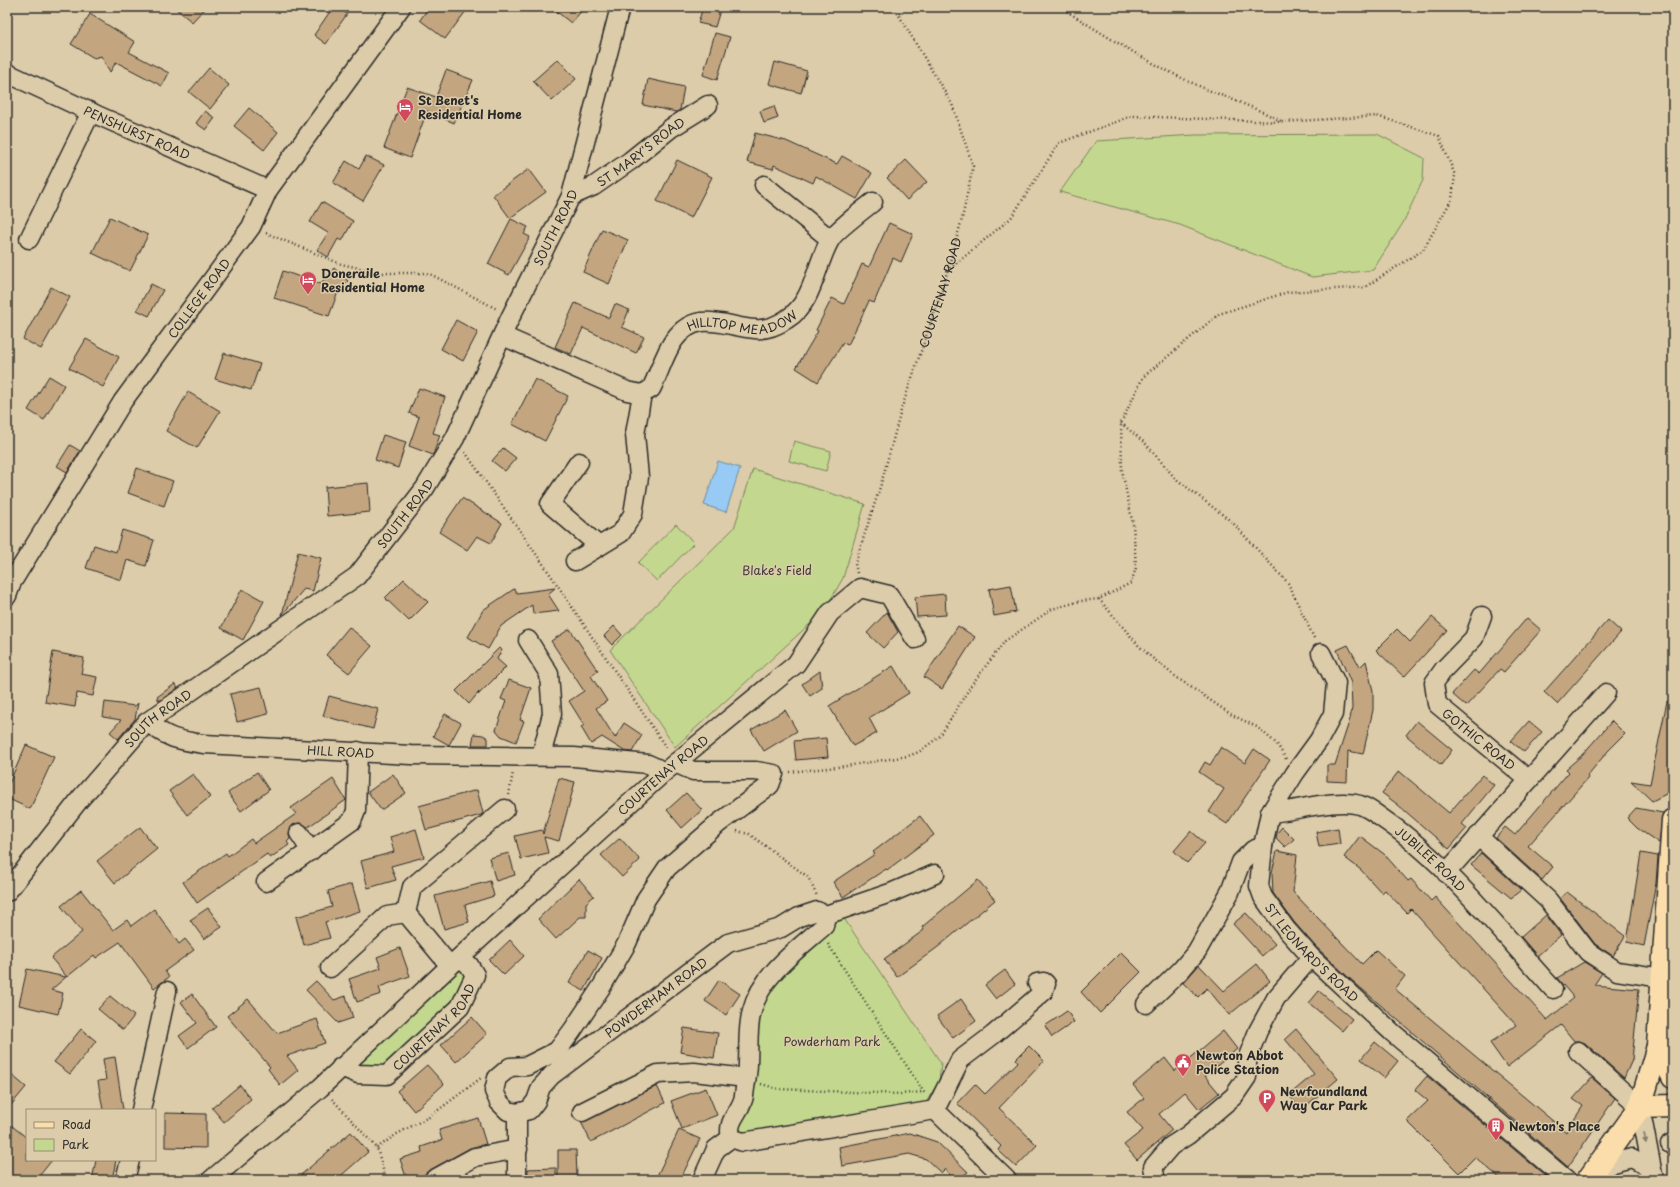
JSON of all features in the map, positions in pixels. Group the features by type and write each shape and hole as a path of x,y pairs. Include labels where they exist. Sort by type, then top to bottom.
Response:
{"main road":[{"path":"1588,1179 1640,1107 1658,1046 1673,820"},
{"path":"1658,1046 1673,1077"},
{"path":"1640,1107 1673,1106"}],"street":[{"name":"COLLEGE ROAD","path":"7,596 12,582 123,400 251,226 268,190 401,7"},
{"name":"SOUTH ROAD","path":"7,892 80,799 147,722 357,576 425,488 455,438 511,316 572,196 620,7"},
{"name":"PENSHURST ROAD","path":"7,73 91,112 268,190"},
{"name":"ST MARY'S ROAD","path":"572,196 594,186 630,161 671,128 708,105"},
{"path":"28,239 91,112"},
{"path":"764,185 830,239"},
{"name":"HILLTOP MEADOW","path":"642,394 651,389 674,340 690,326 699,322 716,321 756,329 767,328 777,325 794,314 808,295 830,239 873,202"},
{"path":"503,336 628,391 642,394 636,434 639,477 633,514 620,533 575,561"},
{"path":"580,462 550,504 599,546"},
{"path":"860,588 889,596 915,639"},
{"name":"COURTENAY ROAD","path":"211,1180 320,1088 455,962 669,769 796,664 830,613 860,588"},
{"name":"GOTHIC ROAD","path":"1482,616 1474,638 1444,669 1434,683 1436,704 1529,780"},
{"path":"528,640 549,674 552,714 541,756"},
{"name":"ST LEONARD'S ROAD","path":"1321,653 1336,683 1333,714 1319,740 1295,773 1270,814 1263,846 1259,886 1263,898 1286,929 1312,957 1393,1033 1567,1180"},
{"path":"1446,873 1606,693"},
{"name":"HILL ROAD","path":"147,722 164,735 182,741 204,744 411,755 574,757 648,764 657,768 669,769"},
{"path":"266,882 352,821 357,805 358,751"},
{"path":"517,1180 517,1113 508,1110 499,1102 494,1091 497,1078 510,1067 527,1066 558,1051 602,986 626,943 646,899 667,868 719,823 770,785 774,774 756,771 693,771 669,769"},
{"name":"JUBILEE ROAD","path":"1270,814 1323,805 1347,803 1362,806 1406,835 1446,873 1495,924 1553,989"},
{"path":"406,912 412,887 506,809"},
{"path":"299,833 311,851"},
{"path":"1478,836 1548,900 1588,952 1617,971 1662,978"},
{"path":"1146,1004 1181,970 1197,951 1230,892 1242,862 1253,850 1263,846"},
{"path":"731,1138 729,1129 743,1099 752,1011 759,992 772,974 824,926 826,915 893,892 935,874"},
{"name":"POWDERHAM ROAD","path":"517,1113 529,1110 536,1101 541,1087 552,1075 728,943 781,928 799,917 817,911 826,915"},
{"path":"406,912 455,962"},
{"path":"330,968 387,916 406,912"},
{"path":"1156,1180 1153,1167 1171,1146 1188,1136 1234,1096 1247,1077 1247,1059 1258,1032 1276,998 1312,957"},
{"name":"COURTENAY ROAD","path":"341,1067 358,1074 387,1075 460,1007 475,975 469,965 455,962"},
{"path":"935,1110 960,1060 993,1035 1043,992 1046,984 1044,982 1037,982"},
{"path":"141,1109 167,991"},
{"path":"1578,1051 1640,1107 1653,1174"},
{"path":"582,1112 658,1074 694,1072 746,1080"},
{"path":"731,1138 743,1142 935,1110"},
{"path":"935,1110 1007,1180"},
{"path":"702,1180 716,1149 731,1138"},
{"path":"433,1180 475,1157 518,1149"},
{"path":"1588,1179 1612,1163 1632,1158 1653,1174"},
{"path":"125,1180 130,1161"}],"path":[{"name":"COURTENAY ROAD","path":"860,588 855,564 881,484 902,407 947,271 962,219 974,166 952,104 894,7"},
{"path":"1060,7 1111,40 1185,79 1227,98 1261,110 1281,122"},
{"path":"774,774 813,771 908,756 919,752 940,736 972,684 1005,641 1052,609 1081,601 1099,599 1131,583 1136,568 1133,525 1122,470 1121,423 1143,377 1220,314 1288,292 1365,287 1423,250 1452,199 1455,175 1440,136 1377,116 1281,122 1132,116 1059,143 1011,218 947,271"},
{"path":"251,226 341,264 382,273 424,273 432,275 511,316"},
{"path":"1121,423 1144,443 1175,478 1232,522 1288,583 1321,653"},
{"path":"455,438 550,574 669,769"},
{"path":"1099,599 1139,646 1151,657 1176,677 1232,715 1257,727 1277,744 1295,773"},
{"path":"506,809 517,756"},
{"path":"719,823 726,828 749,834 808,877 818,898"},
{"path":"746,1080 779,1089 901,1094 923,1092 847,971 825,940"},
{"path":"378,1148 397,1134 429,1117 483,1076"},
{"path":"320,1088 327,1093 378,1148 386,1180"}],"green space":[{"path":"1377,134 1424,158 1423,180 1403,223 1373,270 1312,277 1180,225 1060,192 1096,141 1196,135"},
{"path":"794,441 831,451 826,471 789,461"},
{"name":"Blake's Field","path":"753,469 865,504 843,578 824,611 675,747 610,650 734,528"},
{"path":"676,524 694,543 657,581 638,563"},
{"name":"Powderham Park","path":"843,917 941,1063 939,1081 925,1104 790,1129 737,1134 759,1005 776,978 826,930"},
{"path":"461,968 467,977 455,1004 386,1067 362,1069 354,1064"}],"water":[{"path":"718,461 740,468 726,512 704,505"}],"building":[{"path":"174,7 206,7 192,22"},
{"path":"333,7 337,7 347,14 326,44 314,35"},
{"path":"429,7 469,7 445,39 420,20"},
{"path":"551,7 585,7 571,23"},
{"path":"703,7 721,7 715,27 698,23"},
{"path":"90,14 135,42 129,52 169,73 162,86 116,62 110,72 101,56 94,58 71,44"},
{"path":"715,33 730,37 717,80 703,75"},
{"path":"558,59 576,79 552,101 533,81"},
{"path":"775,62 807,71 801,93 769,84"},
{"path":"209,68 229,85 210,109 189,92"},
{"path":"446,70 473,80 454,123 427,111 410,158 384,148 407,87 436,97"},
{"path":"648,79 684,87 680,110 676,112 643,105"},
{"path":"774,106 778,118 764,123 760,111"},
{"path":"249,108 278,132 264,150 234,126"},
{"path":"205,111 215,118 206,130 196,123"},
{"path":"755,133 786,141 837,164 842,156 872,173 857,199 816,176 813,183 774,165 773,169 747,162"},
{"path":"366,156 384,165 363,201 333,183 346,161 359,169"},
{"path":"677,160 712,177 691,218 657,201"},
{"path":"906,160 927,182 907,200 887,178"},
{"path":"529,169 546,192 510,218 493,195"},
{"path":"322,202 353,221 342,241 338,239 328,257 317,250 328,233 310,222"},
{"path":"110,217 148,235 130,271 92,253"},
{"path":"511,219 528,227 524,234 530,237 509,275 488,264"},
{"path":"889,223 913,234 901,262 893,258 874,303 869,301 848,345 843,343 818,382 796,368 818,331 816,330 832,298 844,304 862,264 869,267"},
{"path":"602,229 628,240 609,284 583,272"},
{"path":"334,268 348,281 338,292 329,316 274,298 283,271 320,284"},
{"path":"151,284 163,290 149,316 137,310"},
{"path":"51,287 70,297 41,349 23,339"},
{"path":"575,303 609,318 615,304 629,310 622,327 644,337 636,353 583,328 571,354 555,347"},
{"path":"456,320 478,332 463,361 441,349"},
{"path":"86,339 119,357 103,387 69,368"},
{"path":"224,353 260,364 251,390 215,379"},
{"path":"49,376 64,385 44,420 28,410"},
{"path":"535,379 568,396 545,441 512,424"},
{"path":"419,388 445,397 433,433 440,435 433,455 409,446 419,417 409,413"},
{"path":"188,392 220,411 197,448 166,431"},
{"path":"383,435 406,442 398,468 375,460"},
{"path":"70,445 80,451 67,472 57,466"},
{"path":"503,448 516,458 505,471 492,461"},
{"path":"137,468 173,481 164,506 128,493"},
{"path":"368,483 370,512 327,516 325,487"},
{"path":"462,498 502,523 491,543 477,536 467,550 439,532"},
{"path":"122,530 154,540 146,566 127,560 121,580 86,568 94,545 116,552"},
{"path":"298,552 321,558 313,591 304,589 282,615"},
{"path":"404,579 428,602 409,621 385,598"},
{"path":"1011,585 1016,612 994,616 989,589"},
{"path":"555,588 548,594 559,611 533,614 532,605 501,626 488,649 468,637 483,610 514,589 517,593"},
{"path":"242,589 264,601 243,640 221,628"},
{"path":"945,594 946,615 917,617 915,597"},
{"path":"887,612 898,632 883,648 867,633"},
{"path":"1432,617 1447,630 1404,677 1376,650 1397,629 1410,642"},
{"path":"1527,618 1541,630 1504,672 1500,669 1466,706 1452,694 1474,670 1479,674"},
{"path":"1608,620 1621,632 1557,704 1544,692"},
{"path":"614,626 622,635 612,645 604,636"},
{"path":"958,626 975,637 942,689 924,677"},
{"path":"349,627 372,646 349,673 326,655"},
{"path":"570,629 598,671 591,676 607,701 596,708 615,738 624,723 642,735 632,752 624,751 602,737 591,744 581,727 584,725 569,701 584,691 551,641"},
{"path":"1348,645 1360,667 1366,661 1373,691 1373,710 1363,754 1348,751 1347,782 1327,781 1327,765 1335,765 1350,719 1352,708 1351,683 1337,650"},
{"path":"499,648 502,650 497,659 506,667 478,695 479,692 469,704 456,691"},
{"path":"53,652 84,658 81,674 97,677 93,696 77,693 75,707 45,702"},
{"path":"893,666 909,693 869,718 877,733 853,746 829,706"},
{"path":"820,671 822,688 810,696 802,684"},
{"path":"509,680 531,688 520,720 524,721 516,742 501,736 496,730 506,701 501,699"},
{"path":"175,684 178,688 159,701 157,697"},
{"path":"261,687 268,714 237,722 230,694"},
{"path":"329,696 378,709 373,729 323,716"},
{"path":"1667,701 1673,701 1673,771 1668,793 1652,801 1631,781 1650,784"},
{"path":"105,702 135,706 138,703 135,719 118,739 110,732 121,720 103,717"},
{"path":"785,710 797,731 764,751 751,730"},
{"path":"445,714 461,723 449,745 433,736"},
{"path":"1417,721 1452,750 1441,765 1406,735"},
{"path":"1529,721 1542,732 1524,752 1511,741"},
{"path":"1612,721 1625,734 1608,751 1587,776 1588,778 1528,846 1553,867 1542,880 1496,838 1505,827 1515,835 1569,772 1566,769 1581,756"},
{"path":"474,734 483,735 488,738 488,745 472,745"},
{"path":"826,738 828,757 796,760 794,741"},
{"path":"26,745 54,757 30,809 7,798 7,788"},
{"path":"1221,747 1245,763 1254,749 1270,760 1227,824 1209,812 1224,789 1199,772 1205,762 1210,765"},
{"path":"1399,771 1449,813 1482,775 1494,785 1462,824 1467,828 1449,849 1382,793"},
{"path":"257,772 269,790 241,811 228,793"},
{"path":"193,774 210,797 187,815 169,791"},
{"path":"393,774 406,793 381,810 368,792"},
{"path":"559,778 575,782 559,841 544,837 548,853 521,859 515,836 542,830 543,834"},
{"path":"333,779 346,800 308,827 299,823 293,825 289,833 290,839 287,842 289,845 270,858 267,854 197,903 183,882 226,853 228,856 251,839 254,843 296,814 291,808"},
{"path":"477,790 483,813 481,815 426,830 419,806"},
{"path":"686,793 702,810 682,828 667,810"},
{"path":"1636,808 1663,813 1659,843 1637,828 1627,818"},
{"path":"920,816 934,835 887,870 886,869 843,897 833,882 875,854 873,852"},
{"path":"140,827 157,849 115,883 97,861"},
{"path":"1282,827 1294,839 1285,847 1276,838 1277,833"},
{"path":"1338,828 1340,844 1319,847 1316,832"},
{"path":"416,829 424,857 391,866 396,880 368,888 361,861 394,852 390,837"},
{"path":"1191,831 1205,843 1187,863 1174,851"},
{"path":"1360,836 1384,854 1408,881 1411,879 1431,901 1435,897 1547,1020 1574,998 1557,978 1584,962 1602,973 1594,985 1639,989 1632,1060 1624,1078 1585,1043 1574,1041 1561,1025 1507,1067 1490,1043 1516,1025 1411,909 1407,913 1385,890 1382,893 1361,870 1344,857"},
{"path":"620,838 640,860 622,877 601,855"},
{"path":"1277,851 1297,855 1293,892 1362,964 1376,950 1405,976 1395,989 1566,1132 1583,1106 1573,1099 1592,1078 1615,1098 1568,1167 1348,977 1314,945 1294,922 1273,893 1272,872"},
{"path":"509,853 515,875 496,881 489,858"},
{"path":"1481,853 1521,890 1511,898 1471,865"},
{"path":"1641,853 1658,856 1656,883 1644,946 1627,942"},
{"path":"579,879 594,896 586,903 586,917 580,917 556,939 538,919"},
{"path":"978,880 995,900 938,947 897,977 884,959 924,930 922,927"},
{"path":"490,881 494,896 465,905 469,922 444,929 435,896"},
{"path":"352,884 360,911 325,922 330,938 304,945 296,917 332,907 328,891"},
{"path":"81,890 113,930 127,920 131,926 154,909 179,944 185,939 194,950 165,971 169,977 154,988 120,942 96,958 94,955 67,977 51,958 82,932 61,906"},
{"path":"1567,892 1625,936 1613,956 1595,944 1560,898"},
{"path":"208,908 222,927 204,939 190,920"},
{"path":"1246,913 1275,944 1262,956 1233,924"},
{"path":"1546,915 1561,935 1537,956 1521,937"},
{"path":"510,940 524,956 504,975 489,960"},
{"path":"400,948 410,976 379,987 381,994 357,1002 349,979 381,968 377,957"},
{"path":"588,950 602,958 584,991 569,983"},
{"path":"1121,952 1141,972 1100,1013 1081,992"},
{"path":"1257,964 1270,981 1229,1015 1207,988 1198,997 1183,983 1199,965 1224,991"},
{"path":"27,969 66,977 51,990 63,993 58,1014 19,1005"},
{"path":"1005,970 1015,984 996,999 985,985"},
{"path":"719,980 740,994 726,1015 705,1001"},
{"path":"316,981 334,1000 346,996 353,1018 338,1023 306,990"},
{"path":"1319,991 1352,1019 1342,1031 1309,1003"},
{"path":"192,994 216,1027 188,1048 179,1036 197,1023 181,1002"},
{"path":"110,996 134,1016 123,1030 98,1009"},
{"path":"248,999 277,1033 317,1019 325,1043 287,1056 298,1070 280,1085 268,1069 270,1067 227,1016"},
{"path":"961,999 976,1021 953,1038 937,1016"},
{"path":"1067,1011 1074,1022 1052,1037 1045,1026"},
{"path":"472,1017 487,1034 456,1062 441,1045"},
{"path":"684,1028 718,1033 714,1058 680,1052"},
{"path":"81,1029 96,1041 70,1074 54,1062"},
{"path":"1296,1029 1338,1079 1301,1110 1289,1095 1314,1074 1285,1039"},
{"path":"1223,1031 1237,1049 1205,1076 1219,1093 1199,1109 1185,1092 1159,1114 1172,1130 1137,1160 1124,1145 1143,1130 1127,1112 1144,1098 1133,1085 1165,1058 1175,1071"},
{"path":"1375,1042 1398,1061 1384,1078 1361,1059"},
{"path":"1029,1046 1044,1061 999,1108 1037,1145 1016,1167 998,1150 1001,1146 957,1103 975,1084 985,1094 1018,1062 1016,1059"},
{"path":"115,1057 123,1109 103,1109 98,1081 106,1080 103,1059"},
{"path":"427,1065 444,1084 414,1111 397,1091"},
{"path":"7,1071 26,1087 7,1110"},
{"path":"1427,1076 1548,1178 1547,1180 1502,1180 1475,1157 1459,1173 1407,1121 1428,1101 1415,1090"},
{"path":"240,1085 251,1099 224,1122 212,1108"},
{"path":"657,1086 665,1103 591,1142 581,1122"},
{"path":"706,1088 717,1115 682,1129 671,1101"},
{"path":"165,1113 206,1114 206,1148 165,1147"},
{"path":"478,1118 486,1144 470,1148 428,1171 424,1175 423,1180 407,1180 400,1159 422,1152 421,1147 442,1140 439,1130"},
{"path":"7,1122 26,1137 26,1161 51,1161 36,1180 14,1180 7,1175"},
{"path":"679,1130 700,1139 680,1180 655,1180"},
{"path":"351,1132 368,1152 336,1180 295,1180"},
{"path":"910,1133 937,1142 968,1172 957,1180 954,1180 945,1169 941,1173 926,1159 909,1154 842,1166 839,1147"},
{"path":"558,1150 576,1150 577,1177 558,1178"},
{"path":"96,1161 116,1161 112,1180 92,1180"},
{"path":"556,1168 556,1180 528,1180 528,1169"}],"place":[{"name":"St Benet's Residential Home","path":"405,122"},
{"name":"Doneraile Residential Home","path":"308,295"},
{"name":"Newton Abbot Police Station","path":"1183,1077"},
{"name":"Newfoundland Way Car Park","path":"1267,1113"},
{"name":"Newton's Place","path":"1496,1141"}]}
